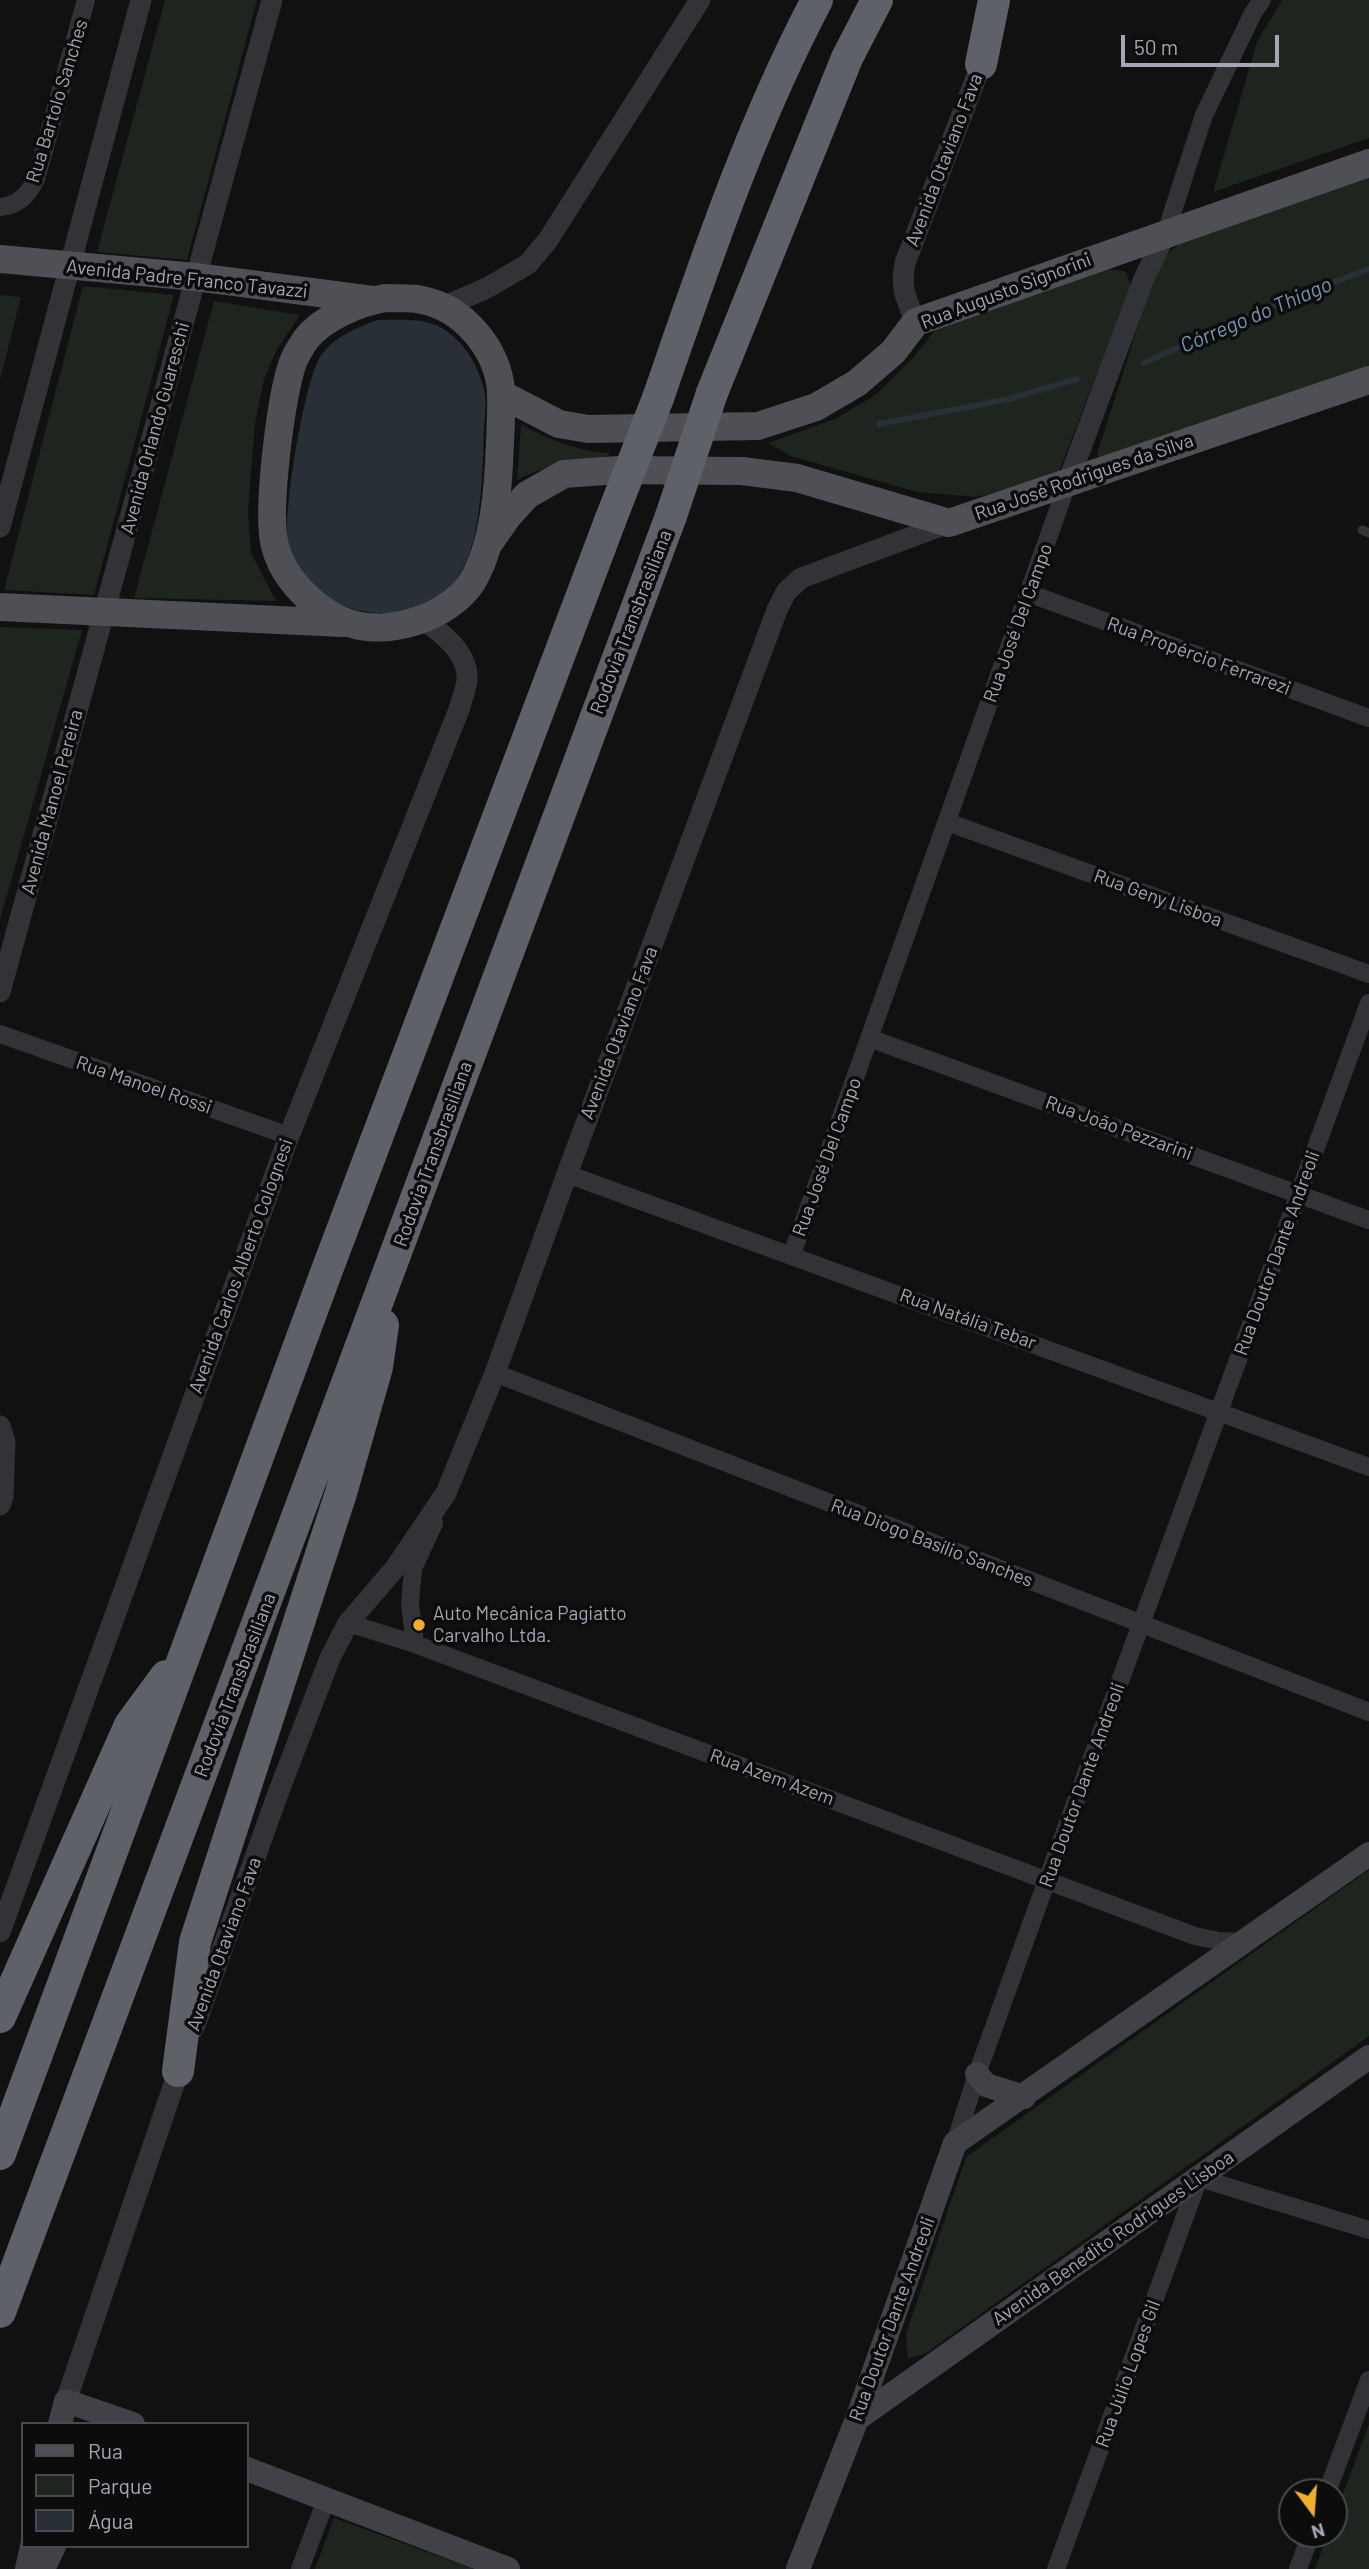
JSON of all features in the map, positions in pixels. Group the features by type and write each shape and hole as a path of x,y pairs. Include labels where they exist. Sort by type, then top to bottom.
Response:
{"highway":[{"path":"0,2154 327,1270 658,398 724,210 764,110 817,0"},
{"name":"Rodovia Transbrasiliana","path":"0,2312 671,516 712,393 847,58 877,0"},
{"path":"981,64 994,0"},
{"path":"178,2071 195,1942 348,1468 377,1367 391,1267"},
{"path":"0,2017 130,1725 189,1644"}],"main road":[{"name":"Rua Augusto Signorini","path":"500,394 559,424 589,429 758,426 816,407 857,383 893,352 916,322 1166,232 1369,163"},
{"name":"Avenida Padre Franco Tavazzi","path":"0,259 196,277 374,300"},
{"path":"0,607 386,628 410,624 459,598 473,580 487,546 498,484 500,394 493,359 478,335 457,314 422,300 374,300 326,321 306,339 293,362 278,444 272,516 275,545 285,572 300,591 318,606 350,624"},
{"name":"Rua José Rodrigues da Silva","path":"949,523 1369,380"},
{"path":"487,546 527,495 564,474 619,470 742,471 797,478 949,523"},
{"path":"955,2143 1369,1854"},
{"name":"Avenida Benedito Rodrigues Lisboa","path":"857,2419 1369,2057"},
{"path":"976,2074 986,2085 1024,2096"},
{"name":"Rua Doutor Dante Andreoli","path":"798,2569 857,2419 955,2143"},
{"path":"63,2412 125,2422"},
{"path":"248,2469 508,2569"},
{"path":"27,2569 32,2548"},
{"path":"43,2569 53,2548"}],"street":[{"name":"Rua Bartolo Sanches","path":"0,207 22,200 36,178 86,0"},
{"path":"0,527 141,0"},
{"name":"Avenida Orlando Guareschi","path":"104,613 272,0"},
{"path":"441,308 487,288 527,264 548,240 699,0"},
{"name":"Avenida Otaviano Fava","path":"916,322 901,281 905,263 981,64 1009,0"},
{"name":"Rua José Del Campo","path":"792,1254 1068,482 1143,281 1166,232 1204,115 1262,0"},
{"name":"Rua José Rodrigues da Silva","path":"801,578 949,523"},
{"name":"Avenida Otaviano Fava","path":"415,1644 410,1604 413,1569 495,1373 566,1174 777,610 786,592 801,578"},
{"name":"Rua Propércio Ferrarezi","path":"1028,593 1369,718"},
{"name":"Avenida Manoel Pereira","path":"0,992 104,613"},
{"name":"Avenida Carlos Alberto Colognesi","path":"0,1932 289,1136 460,707 467,678 462,657 450,642 422,619"},
{"name":"Rua Geny Lisboa","path":"947,822 1369,974"},
{"name":"Rua Doutor Dante Andreoli","path":"955,2143 976,2074 1369,1003"},
{"name":"Rua Manoel Rossi","path":"0,1034 289,1136"},
{"name":"Rua João Pezzarini","path":"870,1038 1369,1220"},
{"name":"Rua Natália Tebar","path":"566,1174 792,1254 1369,1467"},
{"name":"Rua Diogo Basílio Sanches","path":"495,1373 1369,1712"},
{"path":"0,1426 5,1442 3,1497 0,1505"},
{"name":"Avenida Otaviano Fava","path":"63,2412 178,2071 330,1658 348,1623 396,1567 446,1493"},
{"name":"Rua Azem Azem","path":"348,1623 415,1644 1195,1936 1219,1941 1245,1942"},
{"path":"1195,1936 1214,1963"},
{"path":"1199,2178 1369,2230"},
{"name":"Rua Júlio Lopes Gil","path":"1056,2569 1199,2178"},
{"path":"1332,2478 1369,2380"},
{"path":"300,2569 326,2500"},
{"path":"1298,2569 1306,2548"}],"green space":[{"path":"165,0 257,0 187,260 97,252"},
{"path":"1282,0 1369,0 1369,138 1213,192 1257,42"},
{"path":"1369,174 1369,372 1103,466 1097,454 1159,260 1186,239"},
{"path":"1105,269 1125,271 1131,287 1059,471 1047,479 976,497 917,492 791,456 768,443 835,419 877,394 913,358 938,326"},
{"path":"83,286 174,295 94,595 4,590"},
{"path":"0,295 21,297 0,380"},
{"path":"214,301 300,315 277,349 264,379 255,423 248,513 251,553 276,601 134,598"},
{"path":"521,424 564,444 609,453 605,462 560,465 517,480"},
{"path":"0,627 82,630 0,920"},
{"path":"1369,1870 1369,2036 926,2353 908,2359 906,2334 966,2157"},
{"path":"1369,2424 1369,2569 1315,2569 1323,2548 1348,2548 1348,2480"},
{"path":"334,2518 474,2569 315,2569"}],"water":[{"path":"377,320 423,322 448,332 461,344 475,365 485,398 480,504 466,563 453,583 435,599 414,610 396,613 353,609 333,601 303,573 288,545 291,479 301,420 314,371 320,357 331,344 345,334"}],"waterway":[{"name":"Córrego do Thiago","path":"1144,363 1256,312 1369,269"},
{"name":"Córrego do Thiago","path":"879,424 1009,399 1077,379"}],"place":[{"name":"Auto Mecânica Pagiatto Carvalho Ltda.","path":"419,1625"}]}
